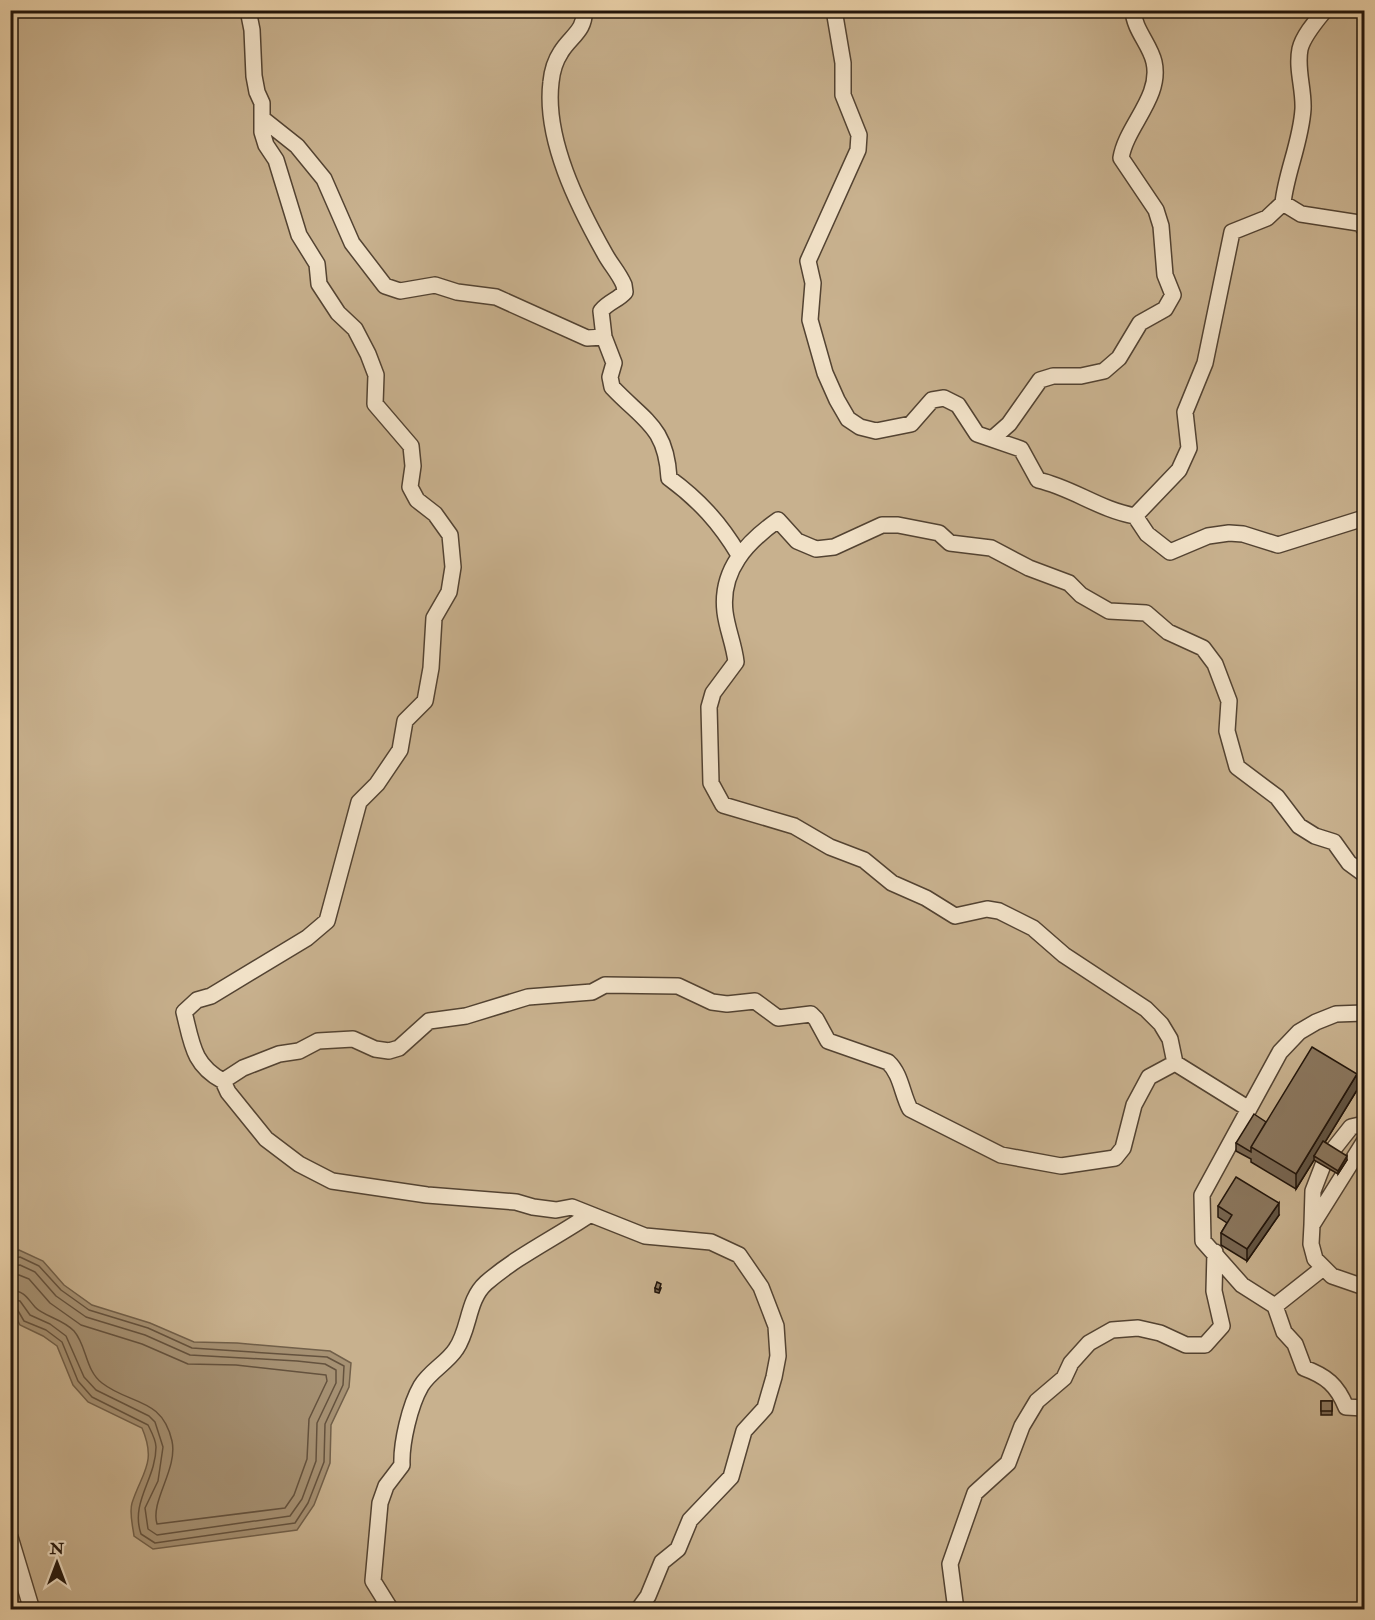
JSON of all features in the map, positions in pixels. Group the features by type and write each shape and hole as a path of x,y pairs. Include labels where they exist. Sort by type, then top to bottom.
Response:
{"lane":[{"path":"248,10 252,30 254,76 262,103 266,146 276,160 299,235 317,264 319,284 338,313 355,329 368,354 376,375 375,404 411,446 414,466 410,487 417,500 435,514 450,534 453,567 448,592 434,618 431,668 425,701 405,721 399,750 377,784 359,802 327,921 307,938 211,996 197,1000 184,1012 198,1062 208,1073 224,1081 228,1092 266,1139 299,1164 332,1181 427,1195 516,1202 556,1210 572,1207 645,1236 711,1242 739,1255 761,1287 776,1326 778,1356 765,1408 744,1431 731,1477 690,1520 678,1549 662,1562 648,1596 638,1610"},
{"path":"584,10 585,20 580,30 555,63 551,82 551,120 570,181 584,216 624,285 625,292 621,297 609,302 601,311 604,337 614,363 610,377 612,387 655,429 667,455 669,478 693,496 722,526 739,555"},
{"path":"834,10 843,63 843,95 859,135 858,150 808,261 813,283 810,320 825,373 848,419 860,427 876,431 911,424 932,400 944,398 958,405 977,434 1021,449 1038,480 1081,494 1107,509 1135,516 1147,534 1170,552 1208,536 1229,533 1243,534 1278,545 1365,518"},
{"path":"992,439 1015,417 1040,380 1053,375 1081,375 1104,371 1119,358 1140,323 1166,309 1173,295 1165,275 1161,226 1156,210 1121,158 1123,142 1139,117 1153,86 1154,63 1134,21 1133,10"},
{"path":"1135,516 1179,470 1189,448 1185,412 1205,363 1232,232 1267,218 1283,203 1284,190 1296,157 1303,108 1300,48 1325,10"},
{"path":"263,119 297,146 324,179 352,243 384,286 400,291 435,285 458,292 496,297 587,338 604,337"},
{"path":"1283,203 1301,214 1359,224 1365,228"},
{"path":"1249,1109 1175,1063 1170,1040 1161,1024 1146,1009 1064,955 1033,928 999,911 987,909 955,916 926,898 892,883 864,860 830,847 794,826 723,805 711,783 709,708 713,693 736,662 724,609 731,568 752,539 778,520 798,541 816,549 834,547 882,525 898,525 939,533 950,543 991,548 1029,568 1069,583 1081,596 1109,611 1146,613 1168,632 1203,648 1215,664 1229,701 1227,731 1237,767 1277,797 1299,826 1315,836 1334,842 1349,863 1365,874"},
{"path":"224,1081 243,1068 279,1054 299,1051 318,1041 353,1039 375,1049 389,1051 399,1048 429,1021 466,1016 528,997 592,992 605,985 678,986 712,1002 727,1004 755,1001 778,1018 811,1014 828,1041 888,1062 896,1069 904,1098 910,1109 1001,1155 1061,1166 1115,1158 1123,1148 1134,1105 1149,1077 1175,1063"},
{"path":"1365,1012 1336,1014 1299,1032 1280,1052 1202,1195 1203,1241 1242,1285 1275,1306 1284,1332 1295,1344 1304,1368 1324,1375 1339,1390 1346,1407 1365,1408"},
{"path":"1332,1151 1351,1127 1365,1124"},
{"path":"1312,1225 1365,1142"},
{"path":"1323,1165 1313,1191 1311,1244 1315,1259 1332,1276 1365,1287"},
{"path":"391,1610 373,1581 380,1503 386,1486 402,1465 401,1450 422,1385 456,1350 471,1308 484,1285 528,1253 589,1215"},
{"path":"956,1610 950,1564 956,1541 975,1493 1008,1463 1022,1426 1037,1401 1064,1378 1071,1363 1089,1343 1112,1330 1138,1328 1160,1333 1186,1345 1205,1345 1222,1326 1214,1291 1215,1252"},
{"path":"1275,1306 1323,1268"},
{"path":"10,1537 32,1610"}],"shaded area":[{"path":"11,11 1364,11 1364,1609 11,1610"}],"water":[{"path":"19,1250 43,1261 64,1285 92,1305 150,1323 194,1342 237,1343 330,1351 351,1363 349,1387 331,1425 330,1463 314,1505 297,1530 153,1549 134,1536 131,1507 148,1459 142,1428 88,1402 73,1385 57,1346 20,1325 11,1308 11,1254"}],"building":[{"path":"1312,1047 1357,1074 1296,1174 1251,1147"},
{"path":"1254,1114 1266,1122 1251,1147 1251,1152 1236,1143"},
{"path":"1323,1141 1347,1156 1338,1171 1314,1156"},
{"path":"1236,1177 1279,1203 1247,1249 1221,1233 1232,1215 1218,1206"},
{"path":"657,1282 661,1284 659,1290 655,1288"},
{"path":"1321,1401 1332,1401 1332,1411 1321,1411"}]}
